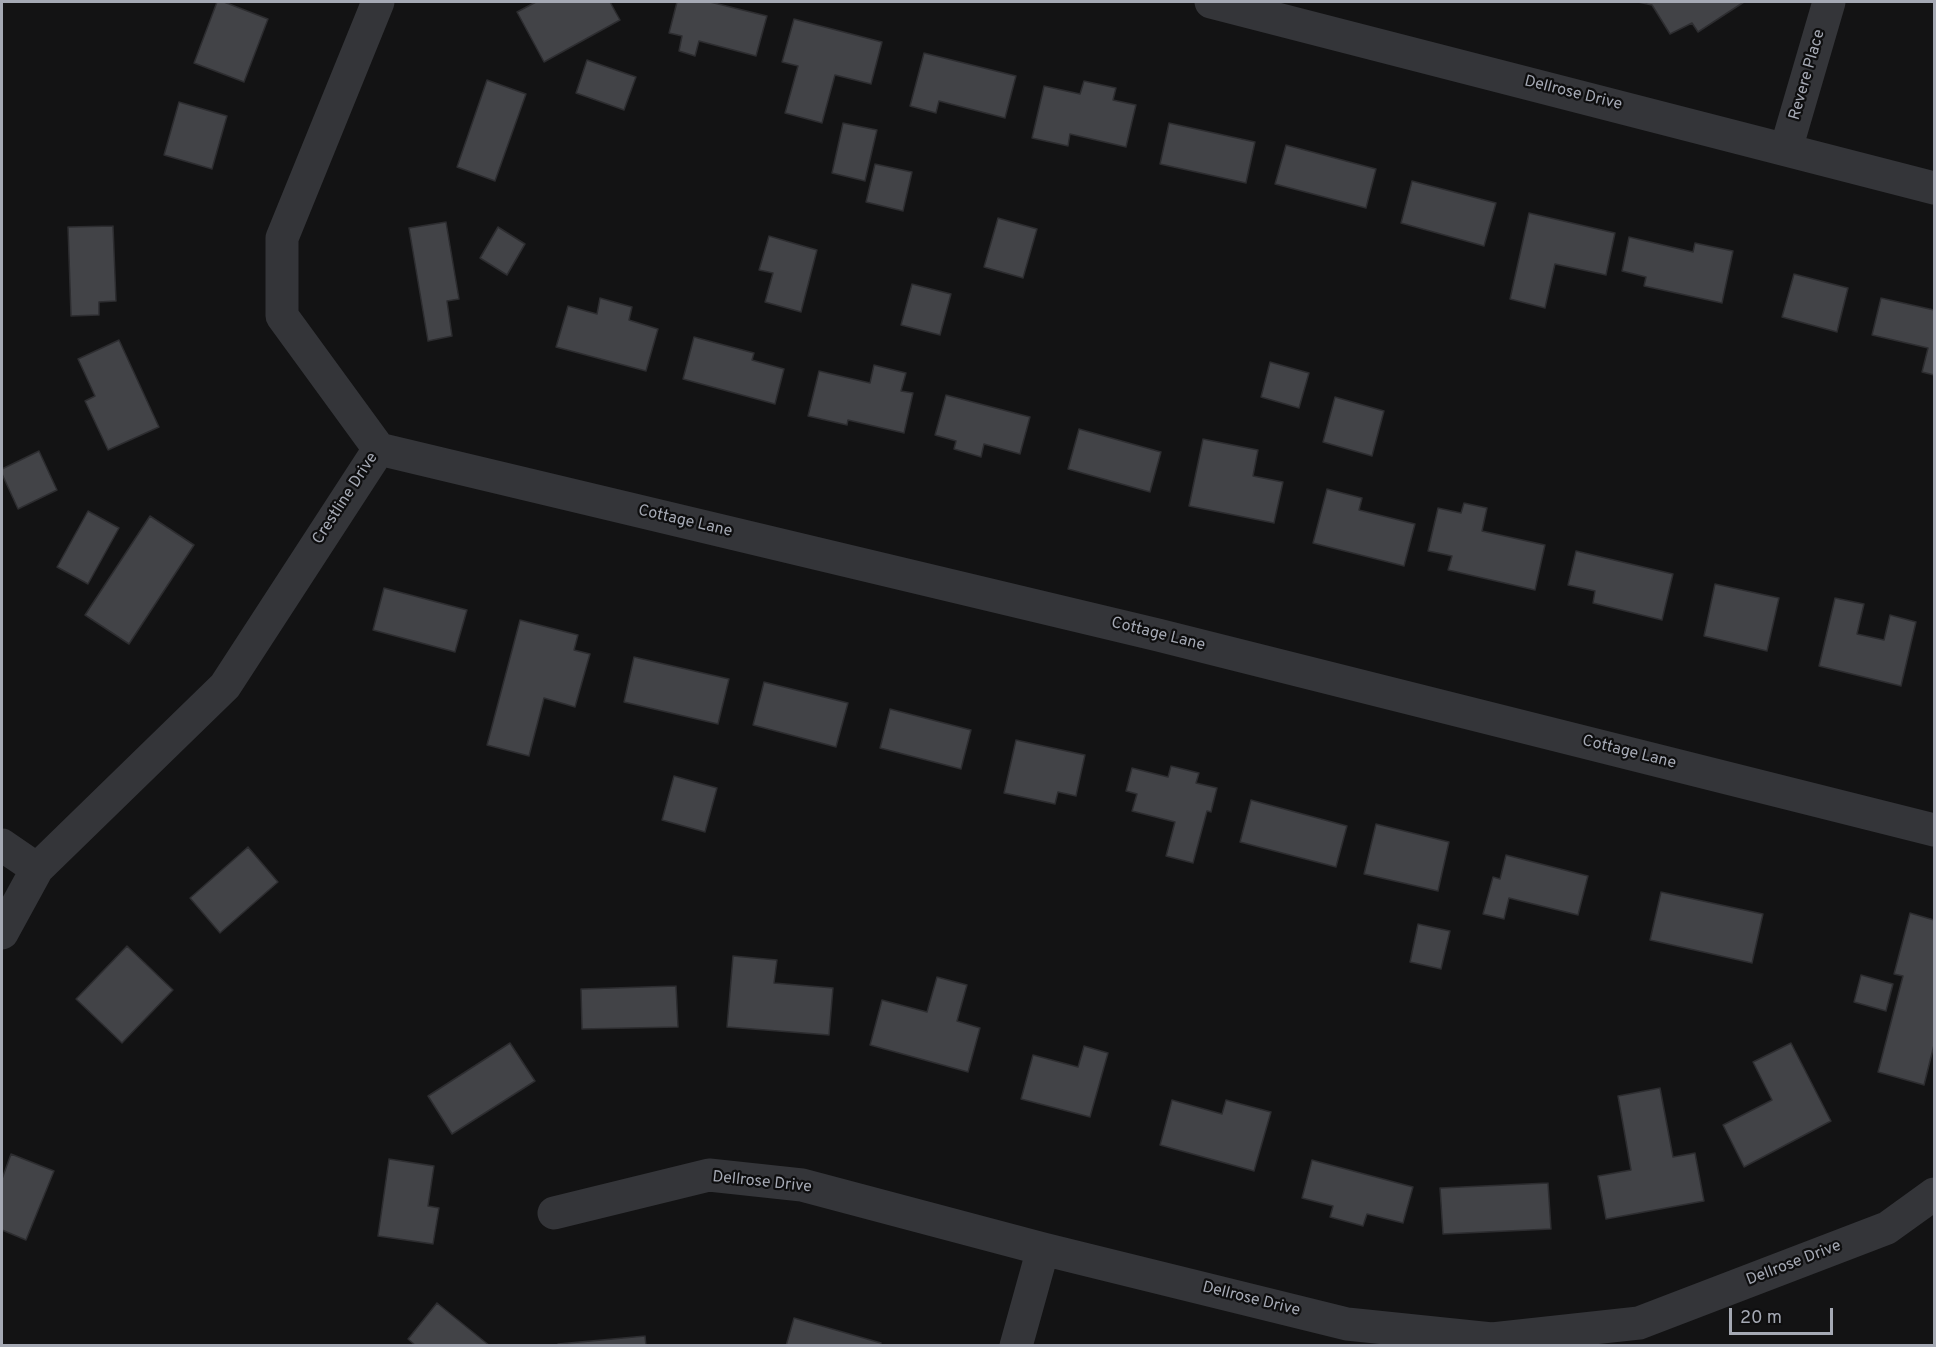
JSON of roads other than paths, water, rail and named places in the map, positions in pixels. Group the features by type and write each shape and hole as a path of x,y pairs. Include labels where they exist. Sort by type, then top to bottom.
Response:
{"street":[{"name":"Crestline Drive","path":"2,933 37,869 225,686 379,449 282,316 282,238 378,2"},
{"name":"Dellrose Drive","path":"1211,2 1935,188"},
{"name":"Revere Place","path":"1786,149 1829,2"},
{"name":"Cottage Lane","path":"379,449 1158,635 1935,830"},
{"path":"2,844 37,869"},
{"name":"Dellrose Drive","path":"554,1213 709,1175 802,1185 1043,1249 1347,1324 1492,1340 1639,1323 1887,1228 1935,1194"},
{"path":"1016,1346 1043,1249"}]}
